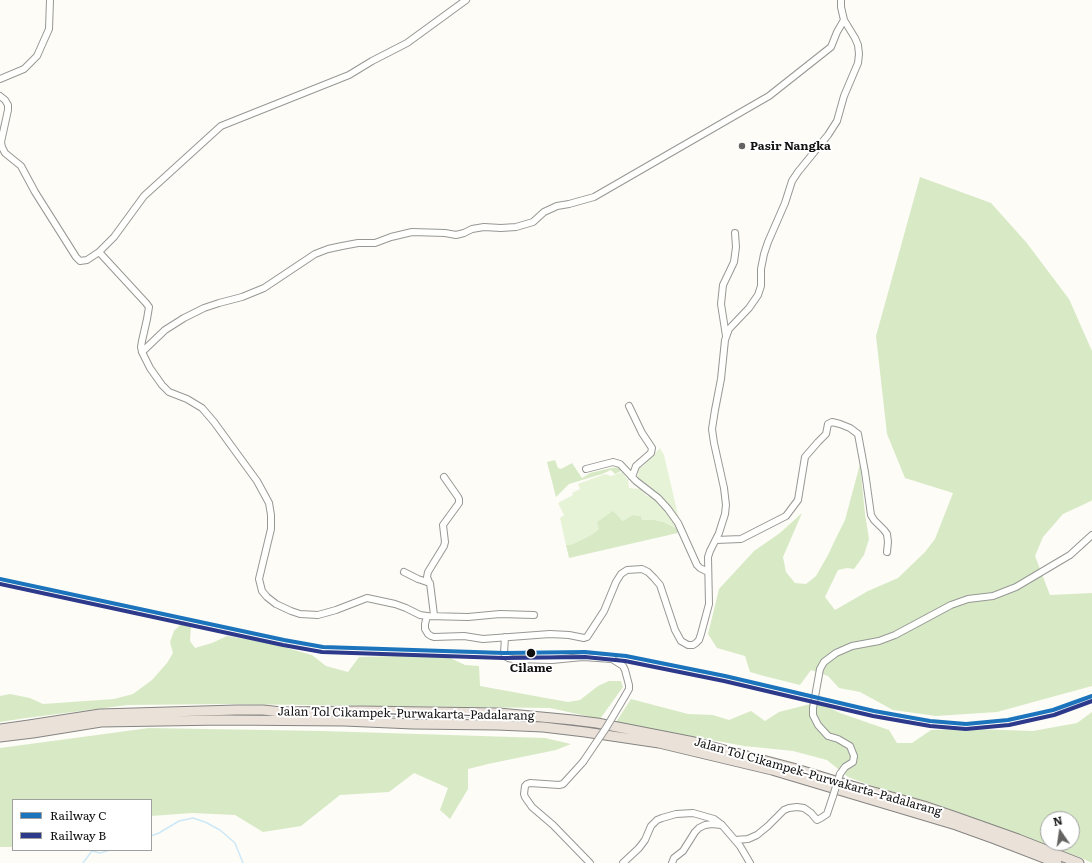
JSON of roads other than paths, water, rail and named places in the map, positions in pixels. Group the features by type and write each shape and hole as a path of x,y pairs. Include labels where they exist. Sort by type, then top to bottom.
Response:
{"highway":[{"name":"Jalan Tol Cikampek–Purwakarta–Padalarang","path":"0,729 100,714 236,710 282,712 361,711 499,713 574,720 694,742 793,768 956,817 1079,863"},
{"name":"Jalan Tol Cikampek–Purwakarta–Padalarang","path":"0,737 33,734 101,722 223,720 344,721 497,725 543,727 585,732 659,743 772,770 956,825 1057,863"}],"street":[{"path":"0,79 24,69 37,56 49,29 50,0"},
{"path":"0,96 8,104 1,142 2,148 5,153 21,166 35,192 76,257 80,260 87,260 99,252 114,237 144,196 221,126 349,75 407,42 466,0"},
{"path":"427,616 425,629 428,634 434,637 464,636 483,639 550,634 586,638 604,611 616,582 621,574 627,570 639,569 648,572 657,581 661,588 664,602 678,637 688,645 693,645 698,642 701,637 709,604 708,562 710,551 720,533 726,505 724,488 714,443 712,424 721,379 724,340 729,329 749,308 758,295 761,286 761,269 764,254 785,203 792,181 837,121 844,96 856,71 859,54 858,45 856,38 844,20 841,0"},
{"path":"142,352 165,330 184,318 204,308 242,298 264,288 315,254 328,249 358,243 375,243 412,232 445,233 456,235 472,229 484,227 516,227 533,222 544,212 557,206 594,197 769,96 831,47 844,20"},
{"path":"726,336 720,304 723,285 734,262 736,247 735,233"},
{"path":"99,252 149,307 141,347 150,368 169,392 187,399 202,408 257,481 269,503 271,529 259,580 262,591 276,604 300,614 318,615 367,598 395,604 420,615 427,616 468,617 500,614 534,615"},
{"path":"629,406 642,433 652,448 651,453 636,466 632,476"},
{"path":"716,540 742,539 786,516 798,500 805,458 826,434 828,424 832,422 845,426 858,434 871,514 874,520 887,534 888,552"},
{"path":"586,469 616,462 658,498 668,509 678,524 697,565 708,572"},
{"path":"434,615 431,587 427,577 428,572 444,546 443,526 459,503 458,497 444,477"},
{"path":"735,840 748,839 757,836 784,810 789,808 804,808 817,820 827,814 840,774 845,766 852,762 854,756 850,746 838,739 828,736 818,725 813,715 820,669 824,662 836,653 852,646 879,641 895,635 951,605 968,599 993,596 1016,588 1070,555 1092,535"},
{"path":"404,572 418,579 429,582"},
{"path":"505,637 504,653 508,658 552,660 583,657 612,659 623,666 625,670 629,685 626,696 583,762 563,784 530,783 525,786 524,794 532,807 553,825 590,863"},
{"path":"623,863 639,848 645,840 651,826 657,820 676,814 692,814 714,819 722,825 745,853 750,863"},
{"path":"672,863 674,858 682,852 694,832 699,828 712,824 722,825"}],"waterway":[{"path":"152,836 179,821 193,818 205,822 220,830 235,843 243,863"},
{"path":"83,863 92,851"},
{"path":"92,851 100,853 107,851"}],"rail line":[{"name":"C","path":"0,579 323,647 504,653 585,652 626,656 725,676 874,711 930,721 966,724 1008,720 1053,710 1092,696"},
{"name":"B","path":"0,584 283,645 322,652 504,658 585,657 625,661 724,681 873,716 930,726 966,729 1009,725 1054,715 1092,701"}],"place":[{"name":"Pasir Nangka","path":"742,146"},
{"name":"Cilame","path":"531,653"}]}
